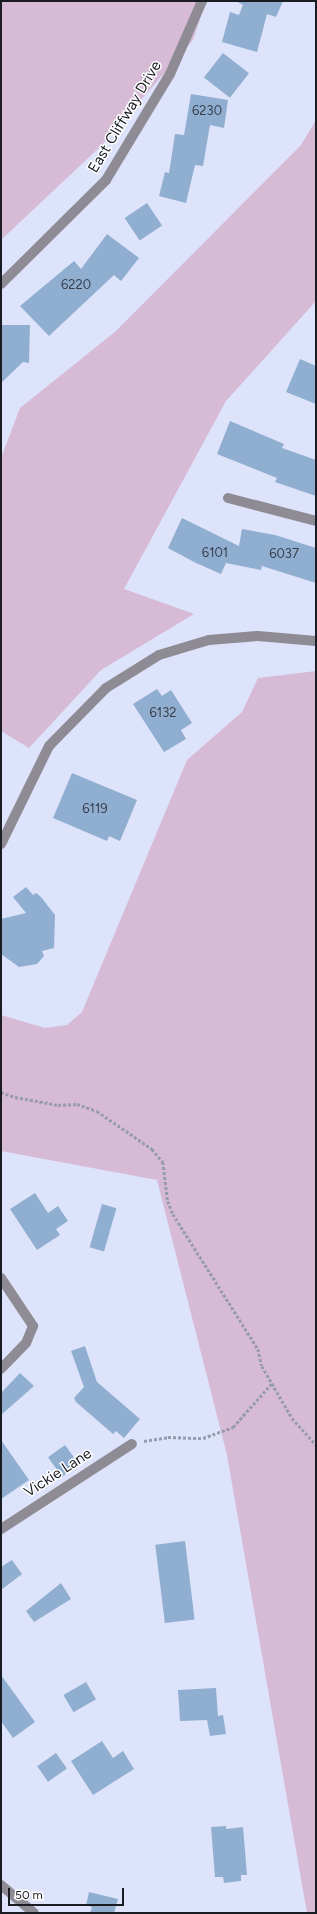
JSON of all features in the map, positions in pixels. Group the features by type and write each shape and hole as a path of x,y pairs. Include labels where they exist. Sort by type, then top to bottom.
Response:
{"street":[{"name":"East Cliffway Drive","path":"1,284 106,180 170,74 202,1"},
{"path":"228,498 316,521"},
{"path":"1,844 49,746 106,688 159,655 209,640 258,636 316,641"},
{"path":"1,1278 33,1326 26,1343 1,1369"},
{"name":"Vickie Lane","path":"1,1528 132,1444"},
{"path":"1,1885 34,1913"}],"path":[{"path":"1,1092 15,1098 58,1105 77,1104 97,1111 152,1149 163,1162 168,1201 173,1214 258,1349 262,1366 292,1418 316,1446"},
{"path":"132,1444 168,1437 203,1438 233,1427 272,1383"}],"shaded area":[{"path":"1,1 206,1 193,40 102,145 1,240"},
{"path":"316,120 316,301 226,401 124,589 194,614 101,670 29,748 1,731 1,458 20,408 116,331 301,145"},
{"path":"316,671 316,1913 307,1913 227,1455 157,1180 1,1151 1,1015 45,1028 67,1025 82,1012 187,760 242,712 258,678"}],"building":[{"path":"236,1 283,1 276,17 267,14 257,52 222,42 230,12 239,15 243,5"},
{"path":"223,53 249,73 230,98 204,77"},
{"path":"191,94 228,100 224,128 210,125 203,166 195,165 186,203 159,196 165,172 169,173 175,134 184,135"},
{"path":"147,203 162,225 140,240 125,218"},
{"path":"107,234 139,258 121,281 114,275 49,336 20,306 74,261 81,269"},
{"path":"1,325 30,325 29,363 23,362 1,383"},
{"path":"300,359 316,366 316,404 286,392"},
{"path":"230,421 284,444 282,448 316,460 316,496 275,482 277,478 217,454"},
{"path":"182,518 239,546 242,529 275,535 316,548 316,583 262,566 261,570 226,563 221,574 196,563 168,548"},
{"path":"157,689 162,696 171,690 192,723 181,730 186,739 164,752 133,704"},
{"path":"72,773 137,800 120,841 109,836 107,841 53,818"},
{"path":"26,887 33,895 36,893 41,897 55,915 54,948 42,951 44,956 37,964 19,967 1,954 1,919 26,913 13,897"},
{"path":"35,1193 48,1213 58,1206 68,1221 56,1229 60,1235 37,1250 10,1209"},
{"path":"102,1204 116,1208 104,1251 90,1247"},
{"path":"85,1346 97,1382 140,1419 124,1438 116,1431 113,1434 76,1402 74,1398 84,1387 71,1351"},
{"path":"20,1373 34,1386 1,1415 1,1393"},
{"path":"1,1440 29,1480 1,1499"},
{"path":"65,1445 79,1464 62,1477 48,1457"},
{"path":"185,1541 195,1619 165,1623 155,1545"},
{"path":"12,1560 22,1574 1,1590 1,1567"},
{"path":"61,1583 71,1599 34,1622 26,1611"},
{"path":"1,1675 35,1722 13,1738 1,1721"},
{"path":"86,1682 96,1699 73,1712 63,1695"},
{"path":"216,1688 218,1716 223,1715 226,1734 210,1736 207,1720 180,1721 178,1690"},
{"path":"102,1741 113,1758 123,1751 134,1769 93,1795 71,1761"},
{"path":"56,1753 67,1769 48,1782 37,1766"},
{"path":"226,1826 226,1829 243,1827 247,1875 241,1875 241,1881 224,1883 223,1877 215,1877 211,1827"},
{"path":"89,1892 118,1899 114,1913 90,1913 92,1907 86,1905"}]}
